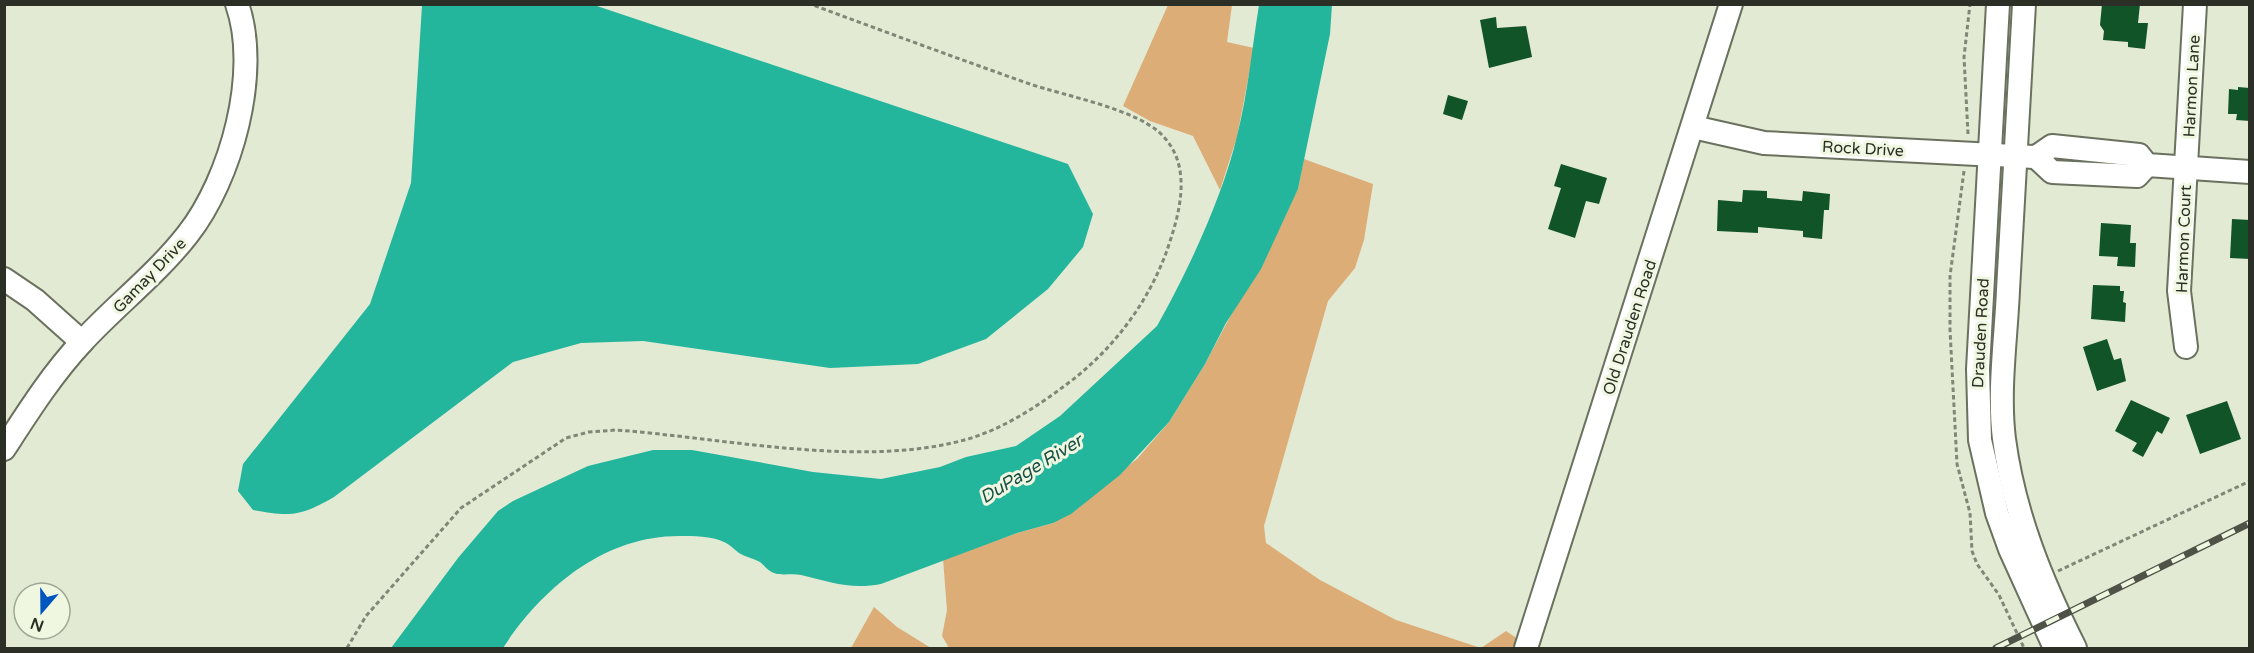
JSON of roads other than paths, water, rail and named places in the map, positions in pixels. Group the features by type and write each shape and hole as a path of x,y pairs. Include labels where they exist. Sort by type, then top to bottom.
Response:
{"street":[{"name":"Gamay Drive","path":"4,449 38,397 82,342 164,261 189,232 213,192 229,153 246,68 243,23 237,4"},
{"name":"Old Drauden Road","path":"1526,648 1731,4"},
{"name":"Drauden Road","path":"1998,4 1978,369 1980,440 1997,513 2010,549 2055,648"},
{"name":"Drauden Road","path":"2024,4 2025,157 2004,371 2004,437 2018,506 2042,578 2075,648"},
{"name":"Harmon Lane","path":"2186,168 2195,4"},
{"name":"Rock Drive","path":"1693,127 1764,143 2025,157 2052,146 2139,155 2147,165 2250,172"},
{"name":"Harmon Court","path":"2186,168 2179,291 2186,347"},
{"path":"4,279 35,300 82,342"}],"water":[{"path":"422,5 594,5 1068,164 1093,214 1083,247 1048,289 986,339 918,364 830,368 643,341 581,343 513,362 334,497 313,508 295,513 277,514 253,510 238,491 243,464 370,304 411,183"},
{"name":"DuPage River","path":"1259,5 1332,5 1330,34 1298,189 1261,269 1226,323 1205,364 1169,422 1120,475 1071,514 1053,523 1017,533 881,584 870,586 850,586 801,575 774,573 760,562 714,539 684,536 652,538 625,545 601,556 556,586 536,605 503,648 391,648 458,558 498,511 513,501 588,466 653,450 692,450 813,472 881,479 940,467 966,457 1016,446 1060,416 1157,326 1181,282 1214,208 1231,159 1247,87"}],"railway":[{"path":"1996,648 2250,523"}]}
